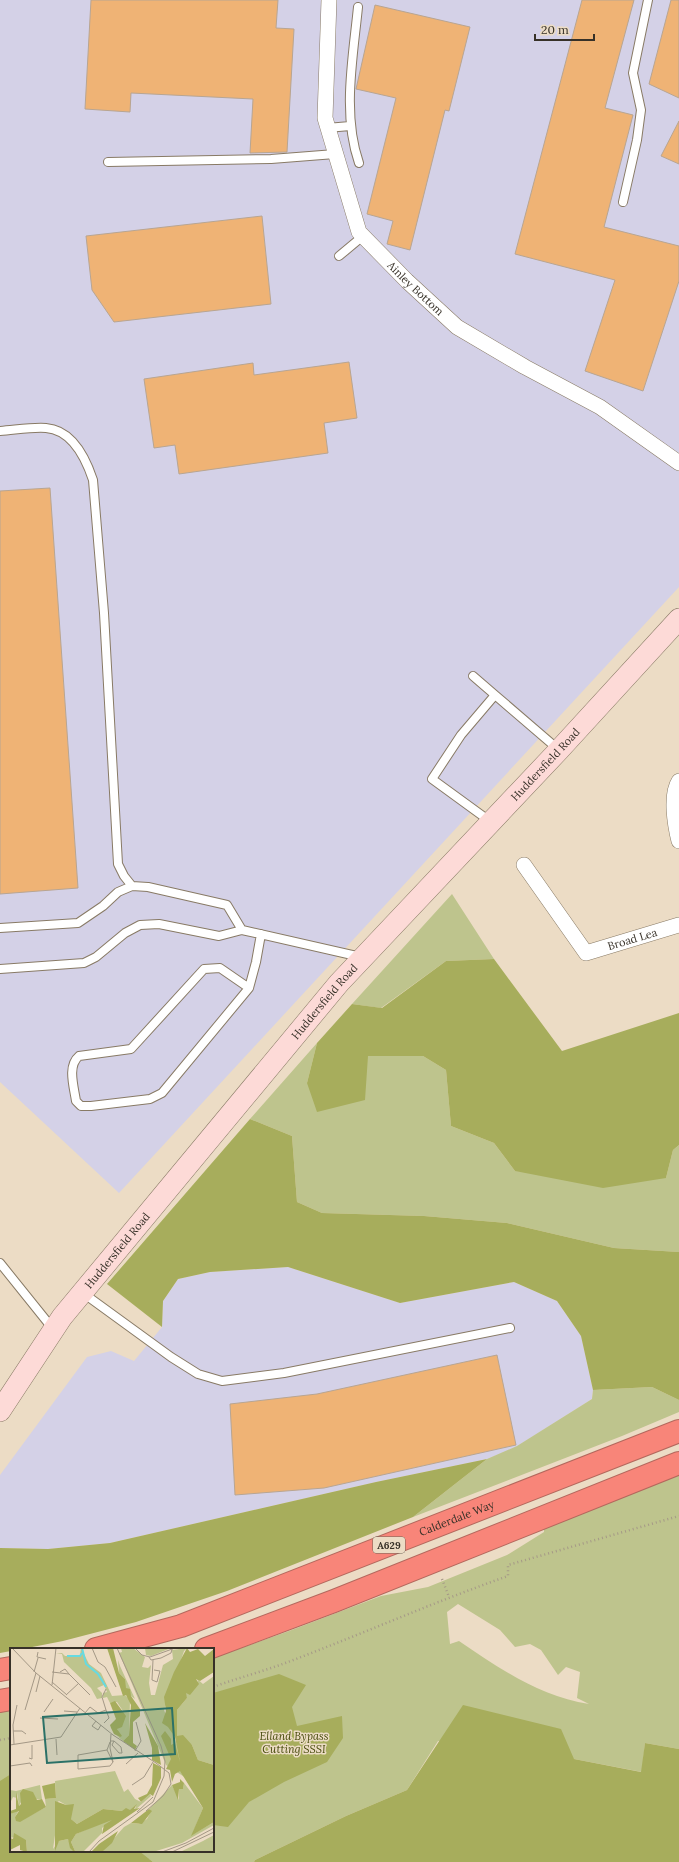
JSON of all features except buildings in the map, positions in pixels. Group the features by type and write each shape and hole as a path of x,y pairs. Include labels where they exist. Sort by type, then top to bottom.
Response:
{"highway":[{"name":"Calderdale Way","path":"100,1648 181,1626 679,1432"},
{"path":"209,1648 334,1602 679,1463"},
{"path":"0,1670 10,1668"},
{"path":"0,1701 10,1699"}],"street":[{"name":"Ainley Bottom","path":"329,0 325,118 358,232 407,281 457,327 525,367 600,407 679,463"},
{"name":"Huddersfield Road","path":"0,1410 53,1330 83,1292 339,984 559,750 679,619"},
{"path":"679,781 676,786 674,822 679,841"},
{"name":"Broad Lea","path":"524,865 586,953 679,925"}],"lane":[{"path":"623,202 637,140 641,110 633,73 648,0"},
{"path":"358,7 350,88 350,126 354,148 359,163"},
{"path":"327,128 350,126"},
{"path":"108,162 271,159 335,154"},
{"path":"339,256 363,236"},
{"path":"0,431 47,428 59,432 71,440 75,445 86,461 93,480 104,613 118,864 124,876 132,886"},
{"path":"473,676 559,750"},
{"path":"491,822 432,779 461,735 495,695"},
{"path":"0,928 78,922 98,910 118,892 132,886 148,887 227,905 242,930"},
{"path":"0,969 84,963 96,957 125,934 140,926 159,924 219,936 242,930 364,958"},
{"path":"249,988 220,968 204,968 131,1050 79,1056 74,1060 72,1068 76,1101 81,1106 90,1106 150,1099 162,1092 249,988 261,934"},
{"path":"0,1263 53,1330"},
{"path":"83,1292 171,1357 198,1374 222,1381 284,1373 510,1328"}],"path":[{"path":"214,1687 286,1662 392,1622 449,1597 508,1576 508,1566 679,1516"},
{"path":"0,1740 10,1738"}],"shaded area":[{"path":"0,0 679,0 679,587 119,1193 0,1082"},
{"path":"288,1267 400,1303 514,1282 557,1301 581,1336 593,1390 592,1399 516,1447 487,1459 376,1482 110,1543 48,1549 0,1548 0,1475 87,1357 111,1351 134,1361 162,1327 163,1301 178,1279 210,1272"}],"green space":[{"path":"452,894 494,959 446,961 381,1008 352,1004"},
{"path":"494,959 562,1051 679,1013 679,1145 673,1150 666,1178 603,1188 515,1171 494,1143 451,1126 446,1070 423,1056 368,1056 365,1100 317,1112 307,1083 317,1043 352,1004 382,1008 446,961"},
{"path":"317,1043 307,1083 368,1056 423,1056 446,1070 451,1126 494,1143 515,1171 666,1178 673,1150 679,1145 679,1252 614,1248 507,1223 424,1216 322,1213 297,1202 292,1136 250,1119"},
{"path":"250,1119 292,1136 297,1202 322,1213 424,1216 507,1223 614,1248 679,1252 679,1400 652,1387 593,1390 581,1336 557,1301 514,1282 400,1303 288,1267 210,1272 178,1279 163,1301 162,1327 107,1284"},
{"path":"652,1387 679,1400 679,1412 622,1436 413,1517 487,1459 517,1446 592,1399 593,1390"},
{"path":"487,1459 413,1517 227,1591 136,1622 63,1641 27,1648 10,1648 10,1651 0,1653 0,1548 48,1549 110,1543 376,1482"},
{"name":"Elland Bypass Cutting SSSI","path":"679,1475 679,1749 645,1743 642,1772 574,1759 438,1741 407,1790 346,1816 255,1860 254,1862 153,1862 149,1859 129,1862 0,1862 0,1709 10,1707 10,1852 214,1852 214,1654 230,1652 381,1596 428,1587 507,1555 544,1532 544,1528","holes":["458,1604 500,1630 515,1647 530,1644 541,1650 558,1675 566,1667 580,1672 577,1698 589,1704 554,1695 537,1688 505,1671 459,1641 450,1644 447,1612"]},
{"name":"Elland Bypass Cutting SSSI","path":"279,1674 306,1685 292,1707 297,1726 342,1716 343,1738 327,1762 284,1782 249,1802 228,1827 214,1825 214,1693"},
{"path":"463,1705 561,1729 574,1759 641,1772 645,1743 679,1749 679,1862 254,1862 255,1860 346,1816 407,1790"},
{"path":"10,1775 10,1852 140,1852 153,1862 0,1862 0,1781"}]}
